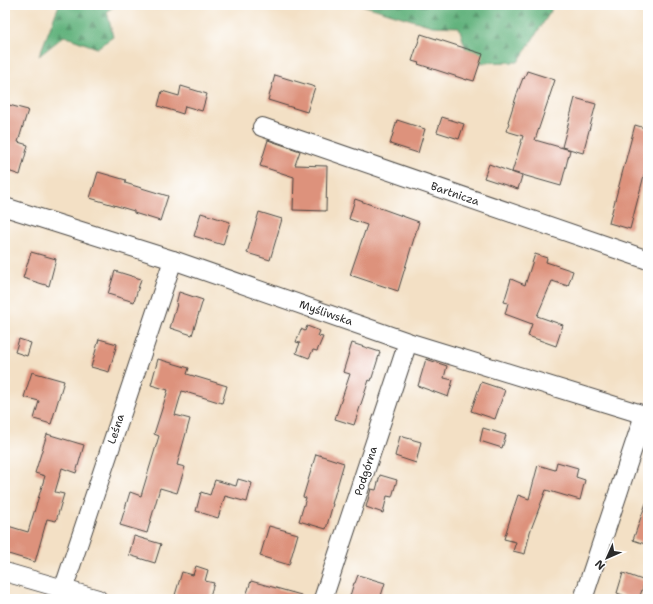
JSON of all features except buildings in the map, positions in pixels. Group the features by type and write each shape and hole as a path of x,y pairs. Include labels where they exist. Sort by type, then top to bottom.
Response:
{"street":[{"name":"Bartnicza","path":"262,127 648,260"},
{"name":"Myśliwska","path":"5,207 173,260 408,342 646,415"},
{"name":"Leśna","path":"61,594 173,260"},
{"name":"Podgórna","path":"323,599 408,342"},
{"path":"588,598 646,415"},
{"path":"5,572 61,594 98,599"}],"green space":[{"path":"59,5 116,5 107,11 113,37 97,48 64,36 39,56"},
{"path":"362,5 551,5 551,11 518,62 470,63 459,27 432,26"}]}
